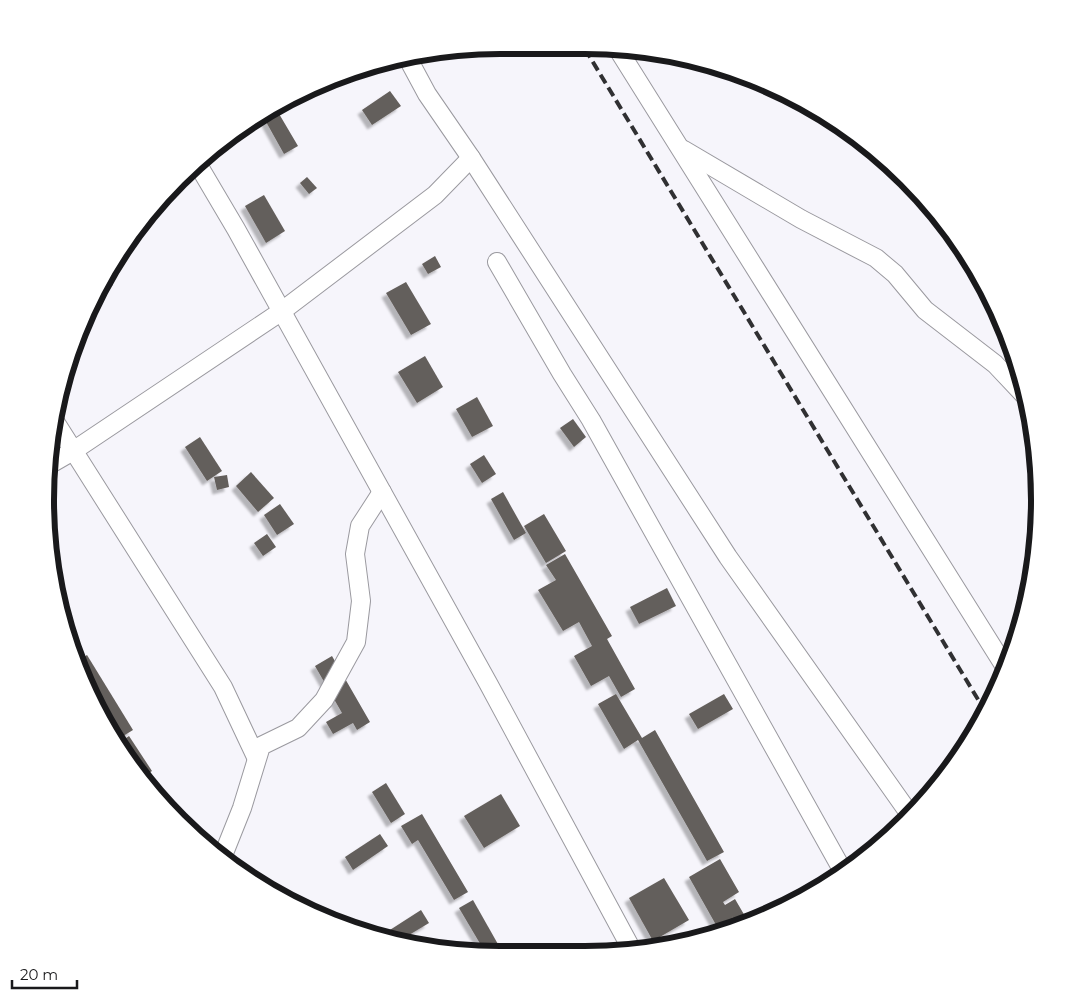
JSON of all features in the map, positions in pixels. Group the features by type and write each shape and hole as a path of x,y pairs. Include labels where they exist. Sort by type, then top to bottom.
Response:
{"street":[{"path":"622,56 1001,661"},
{"path":"410,63 427,94 472,158 728,557 907,810"},
{"path":"682,149 801,219 876,258 895,274 925,310 995,364 1016,387"},
{"path":"56,461 282,311 435,195 472,158"},
{"path":"201,169 282,311 484,675 629,943"},
{"path":"497,262 591,420 840,866"},
{"path":"60,429 223,687 256,757"},
{"path":"225,851 242,808 256,757 261,746 298,728 324,700 356,642 361,601 355,554 360,526 382,492"}],"building":[{"path":"390,91 401,106 372,125 362,110"},
{"path":"279,113 298,146 284,154 266,121"},
{"path":"307,177 317,188 309,194 300,183"},
{"path":"264,195 285,231 266,243 245,206"},
{"path":"435,256 441,267 428,274 422,264"},
{"path":"406,282 431,324 411,335 386,293"},
{"path":"425,356 443,387 417,403 398,372"},
{"path":"477,397 493,426 472,437 456,409"},
{"path":"573,419 586,437 574,447 560,428"},
{"path":"200,437 222,471 207,481 185,447"},
{"path":"484,455 496,474 482,483 470,464"},
{"path":"251,472 274,498 258,512 236,486"},
{"path":"227,475 229,487 217,490 214,477"},
{"path":"503,492 526,533 514,540 491,499"},
{"path":"280,504 294,524 277,535 264,515"},
{"path":"544,514 566,551 546,563 524,526"},
{"path":"267,534 276,547 263,556 254,543"},
{"path":"565,554 612,636 607,639 635,689 621,697 609,676 591,686 574,656 592,646 579,622 563,631 538,590 556,580 546,565"},
{"path":"667,588 676,606 639,624 630,607"},
{"path":"87,655 133,730 122,737 100,697 83,658"},
{"path":"332,656 370,722 357,730 353,723 333,734 326,722 342,713 315,666"},
{"path":"616,694 642,738 655,730 724,852 707,861 638,740 624,749 598,704"},
{"path":"724,694 733,709 698,729 689,714"},
{"path":"129,736 152,771 148,774 124,739"},
{"path":"386,783 405,814 391,823 372,792"},
{"path":"501,794 520,826 484,848 464,816"},
{"path":"422,814 468,892 454,900 418,840 412,844 401,826"},
{"path":"380,834 388,846 353,870 345,857"},
{"path":"720,859 739,892 723,902 725,905 735,899 745,916 734,920 732,916 734,921 717,926 689,877"},
{"path":"664,878 689,920 653,941 629,898"},
{"path":"473,900 499,946 481,945 459,908"},
{"path":"421,910 429,923 407,936 387,932"}],"railway":[{"path":"588,54 981,704"}]}
